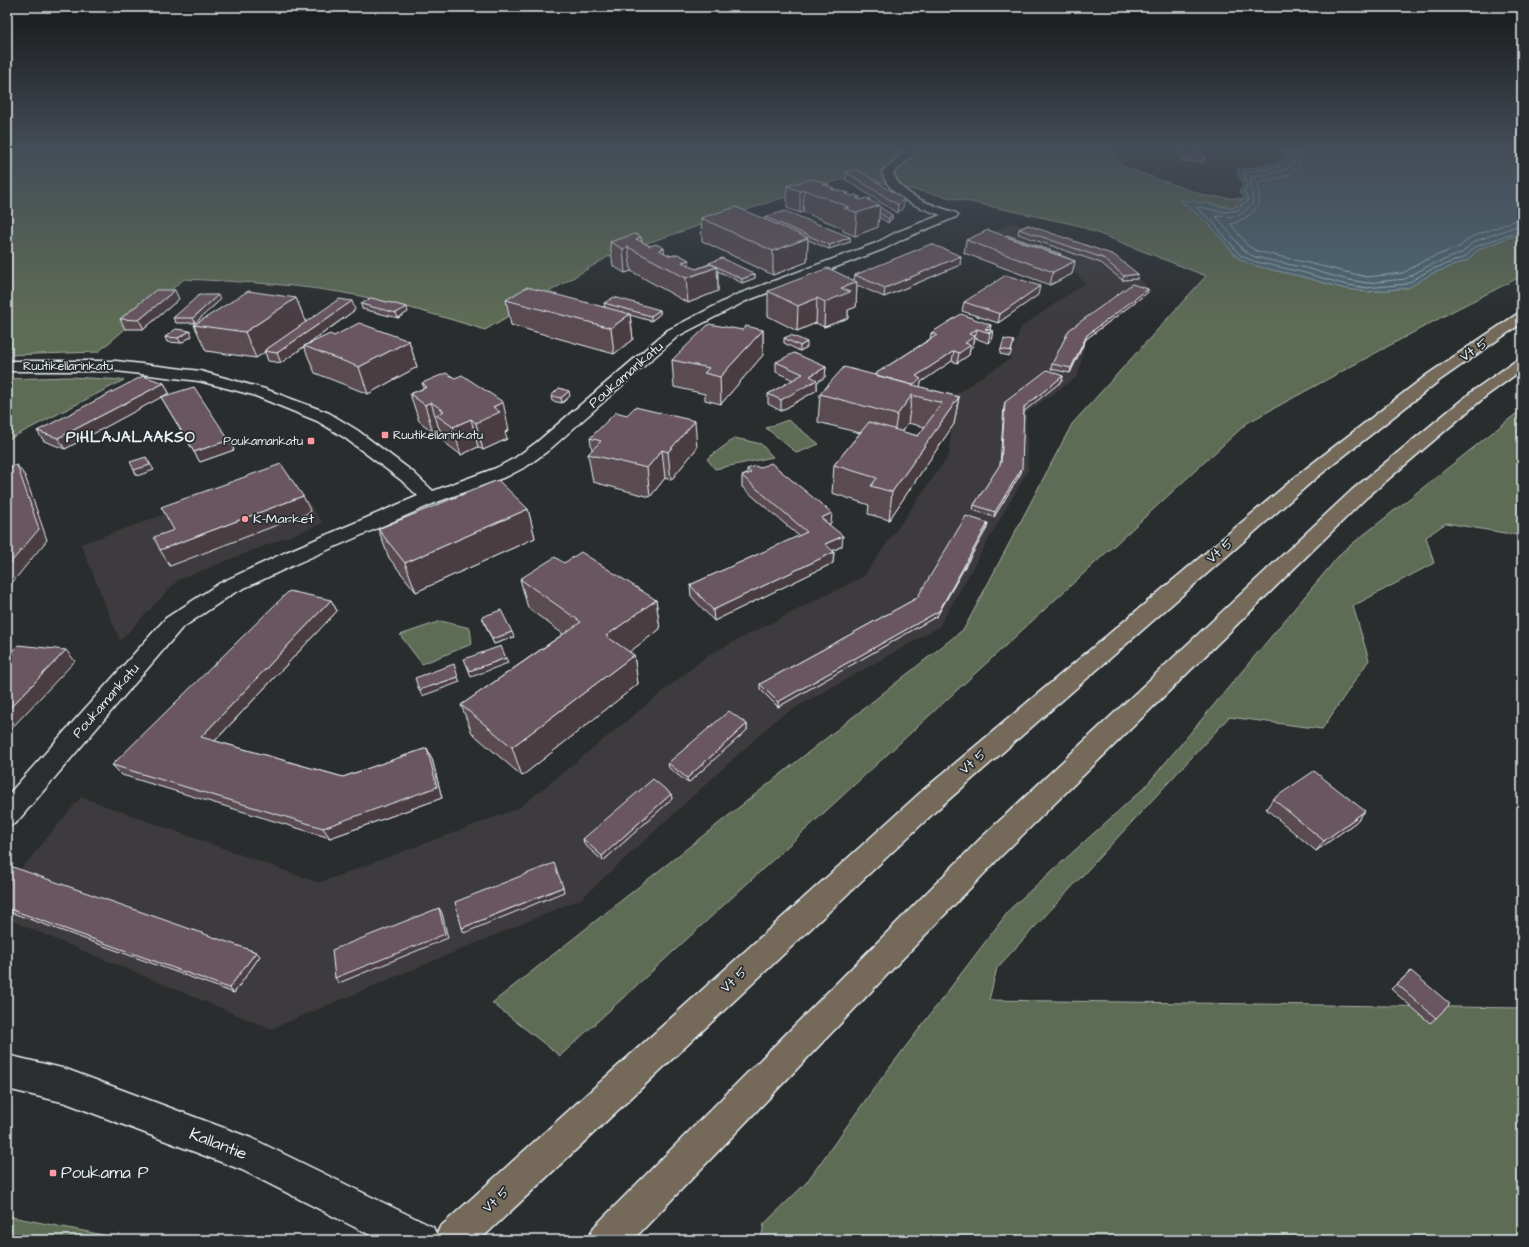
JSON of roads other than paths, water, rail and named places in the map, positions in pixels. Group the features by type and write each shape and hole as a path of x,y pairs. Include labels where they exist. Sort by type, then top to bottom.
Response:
{"highway":[{"name":"Vt 5","path":"453,1240 936,794 1310,474 1434,377 1522,317"},
{"path":"607,1240 990,848 1330,521 1359,494 1480,394 1522,363"}],"street":[{"name":"Poukamankatu","path":"7,815 174,623 227,588 291,558 430,498 502,472 521,462 544,446 673,333 741,298 880,246 901,235 952,215 926,205"},
{"name":"Ruutikellarinkatu","path":"7,366 116,366 200,376 259,392 323,417 350,434 408,476 430,498"},
{"name":"Kallantie","path":"7,1072 66,1086 251,1156 420,1240"}],"water":[{"path":"1186,205 1216,205 1227,208 1237,207 1237,205 1522,205 1522,232 1477,250 1468,260 1431,274 1408,288 1367,292 1342,288 1304,277 1252,265 1238,258 1210,225"}],"place":[{"name":"Ruutikellarinkatu","path":"385,435"},
{"name":"Poukamankatu","path":"311,441"},
{"name":"K-Market","path":"245,519"},
{"name":"Poukama P","path":"53,1173"}],"district":[{"name":"PIHLAJALAAKSO","path":"131,437"}]}
